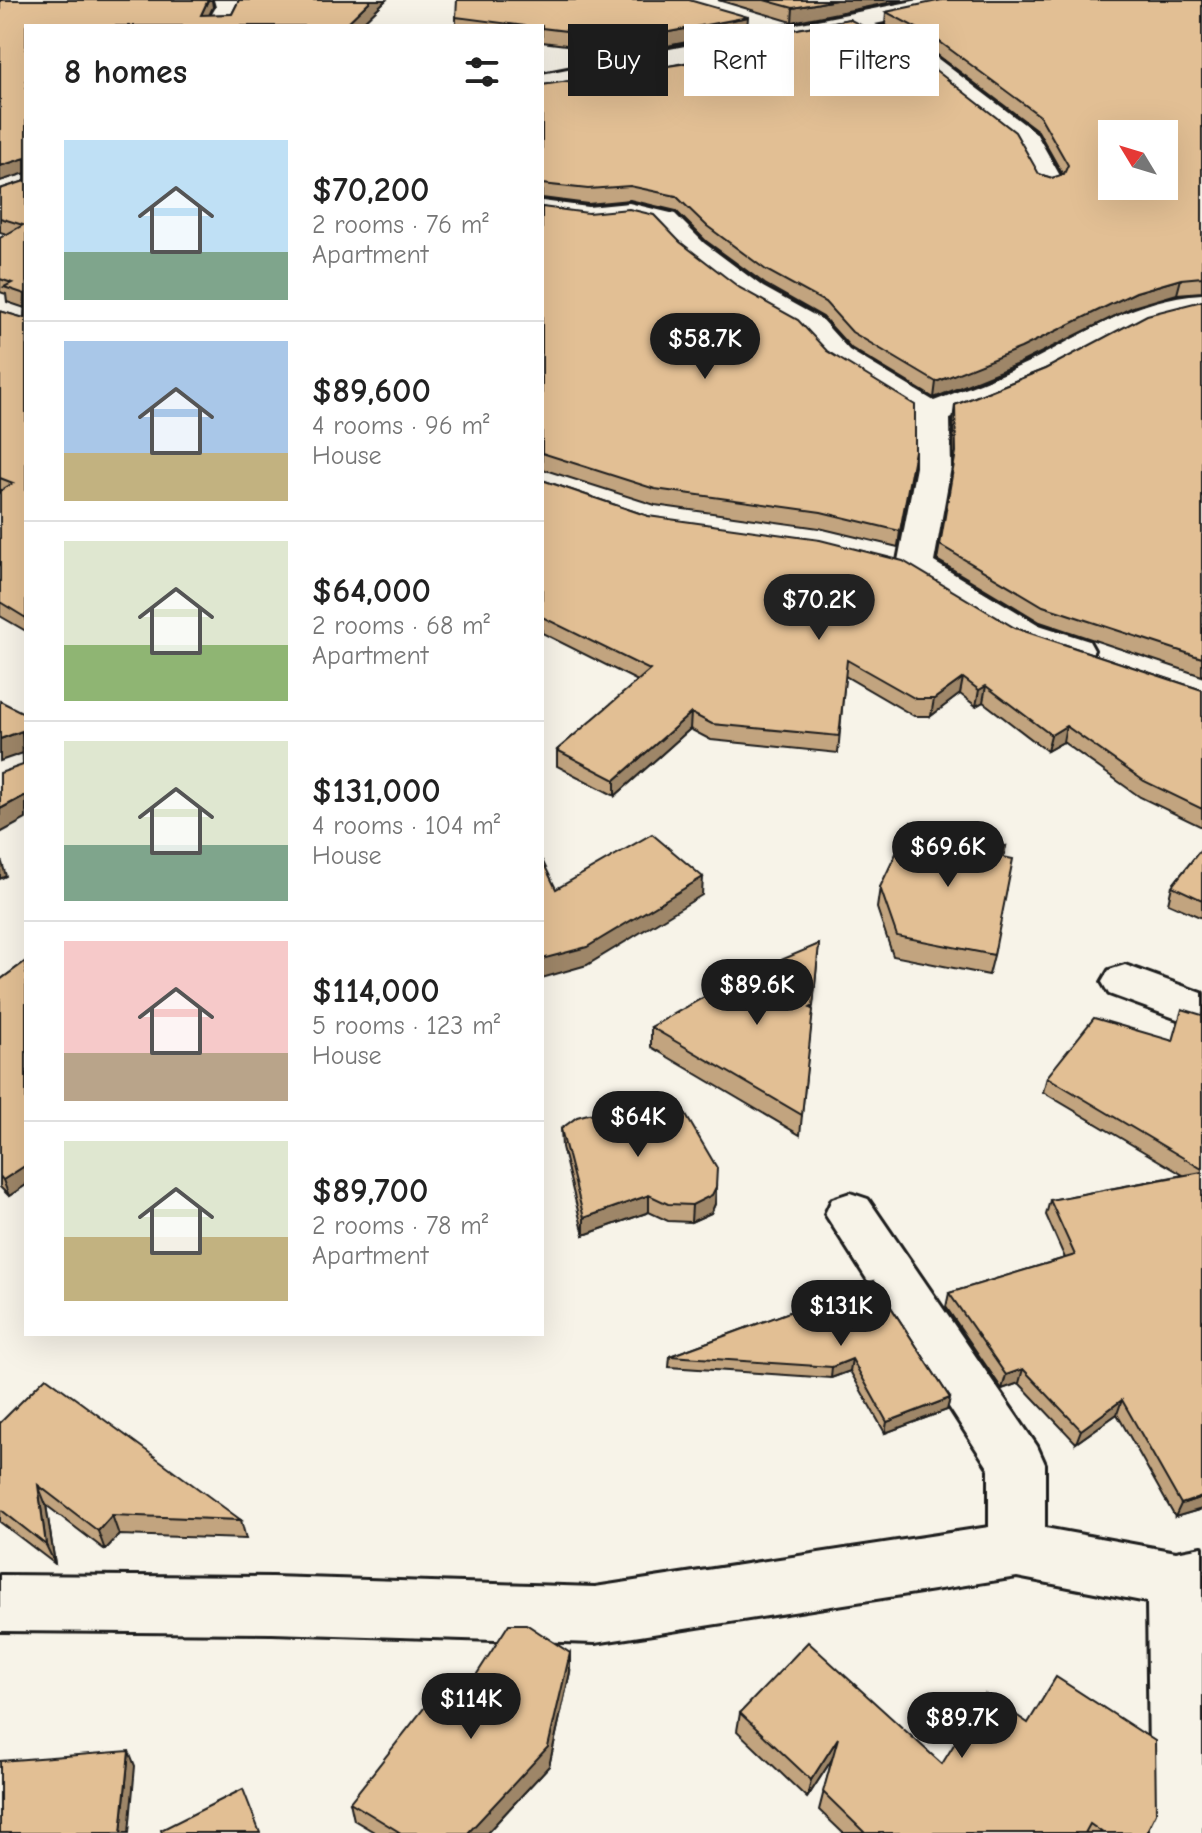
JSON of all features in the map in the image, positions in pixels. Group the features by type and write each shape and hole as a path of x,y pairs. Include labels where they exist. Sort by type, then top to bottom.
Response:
{"street":[{"path":"219,24 228,7 226,0"},
{"path":"794,33 957,0"},
{"path":"742,18 763,24"},
{"path":"852,21 920,57 1026,139 1049,181"},
{"path":"544,82 684,54"},
{"path":"544,210 588,216 629,212 665,220 693,249 752,294 810,326 838,357 932,414 937,429 926,515 901,562 1026,633 1113,662"},
{"path":"932,414 1039,370 1146,311 1176,302 1202,303"},
{"path":"1125,982 1202,1011"},
{"path":"850,1214 1017,1464 1017,1550"},
{"path":"0,1603 272,1605 595,1615 1017,1550 1189,1577 1182,1833"}],"building":[{"path":"0,0 208,0 201,15 232,14 239,0 371,0 346,24 24,24 24,158 0,166"},
{"path":"457,0 689,0 748,17 711,24 684,24 684,29 668,32 668,24 568,24 568,31 544,28 544,24 510,24 456,17"},
{"path":"764,0 836,0 793,8"},
{"path":"942,0 1202,0 1202,277 1181,279 1136,292 1021,348 936,382 852,332 825,302 766,270 707,226 676,196 630,186 588,189 544,184 544,85 568,81 568,96 668,96 668,66 684,64 684,96 794,96 794,30 810,27 810,96 939,96 939,73 1015,132 1039,174 1052,178 1064,174 1068,165 1040,116 939,41 939,24 909,24 886,12"},
{"path":"849,19 859,24 823,24"},
{"path":"24,181 24,294 4,287 12,283 0,279 0,238 23,225 0,218 0,189"},
{"path":"544,207 588,213 629,209 654,215 680,242 740,288 798,320 827,351 915,405 915,451 900,531 821,512 655,489 544,454"},
{"path":"1202,301 1202,658 1043,606 940,545 956,452 955,405 1045,369 1147,315"},
{"path":"0,311 24,318 24,617 0,602 0,491 13,483 0,478"},
{"path":"544,481 648,516 820,540 903,561 1015,628 1202,690 1202,809 1144,781 1066,726 1051,735 986,686 979,690 963,678 934,699 916,699 847,660 839,736 712,724 691,713 615,780 557,750 650,670 544,618"},
{"path":"0,701 24,713 24,796 0,809 0,773 23,765 22,731 0,739"},
{"path":"911,822 1006,846 1003,857 1013,859 994,955 897,936 880,887"},
{"path":"652,834 703,877 587,947 544,958 544,864 556,889"},
{"path":"1202,848 1202,900 1172,886"},
{"path":"819,944 813,1006 810,1008 813,1010 802,1115 651,1027 736,979"},
{"path":"24,962 24,1166 3,1180 0,1176 0,980"},
{"path":"1182,1009 1202,1015 1202,1169 1047,1077 1094,1018 1173,1041"},
{"path":"680,1105 717,1168 716,1187 712,1195 692,1205 668,1204 649,1195 584,1218 561,1129 577,1117 588,1114"},
{"path":"1202,1172 1202,1497 1181,1504 1122,1400 1081,1430 1023,1369 1006,1375 949,1293 1075,1255 1050,1200"},
{"path":"874,1281 950,1398 887,1422 852,1359 832,1367 670,1356"},
{"path":"46,1377 241,1520 112,1515 98,1531 38,1485 46,1545 0,1509 0,1423"},
{"path":"509,1624 526,1624 570,1653 548,1747 468,1833 401,1833 350,1802 443,1684 457,1705"},
{"path":"808,1642 942,1764 985,1694 1028,1723 1056,1677 1155,1741 1156,1813 1146,1833 1103,1833 1090,1824 1085,1833 865,1833 823,1792 838,1738 811,1780 740,1713"},
{"path":"129,1751 121,1833 0,1833 0,1761"},
{"path":"243,1789 260,1833 162,1833 161,1830"}]}
